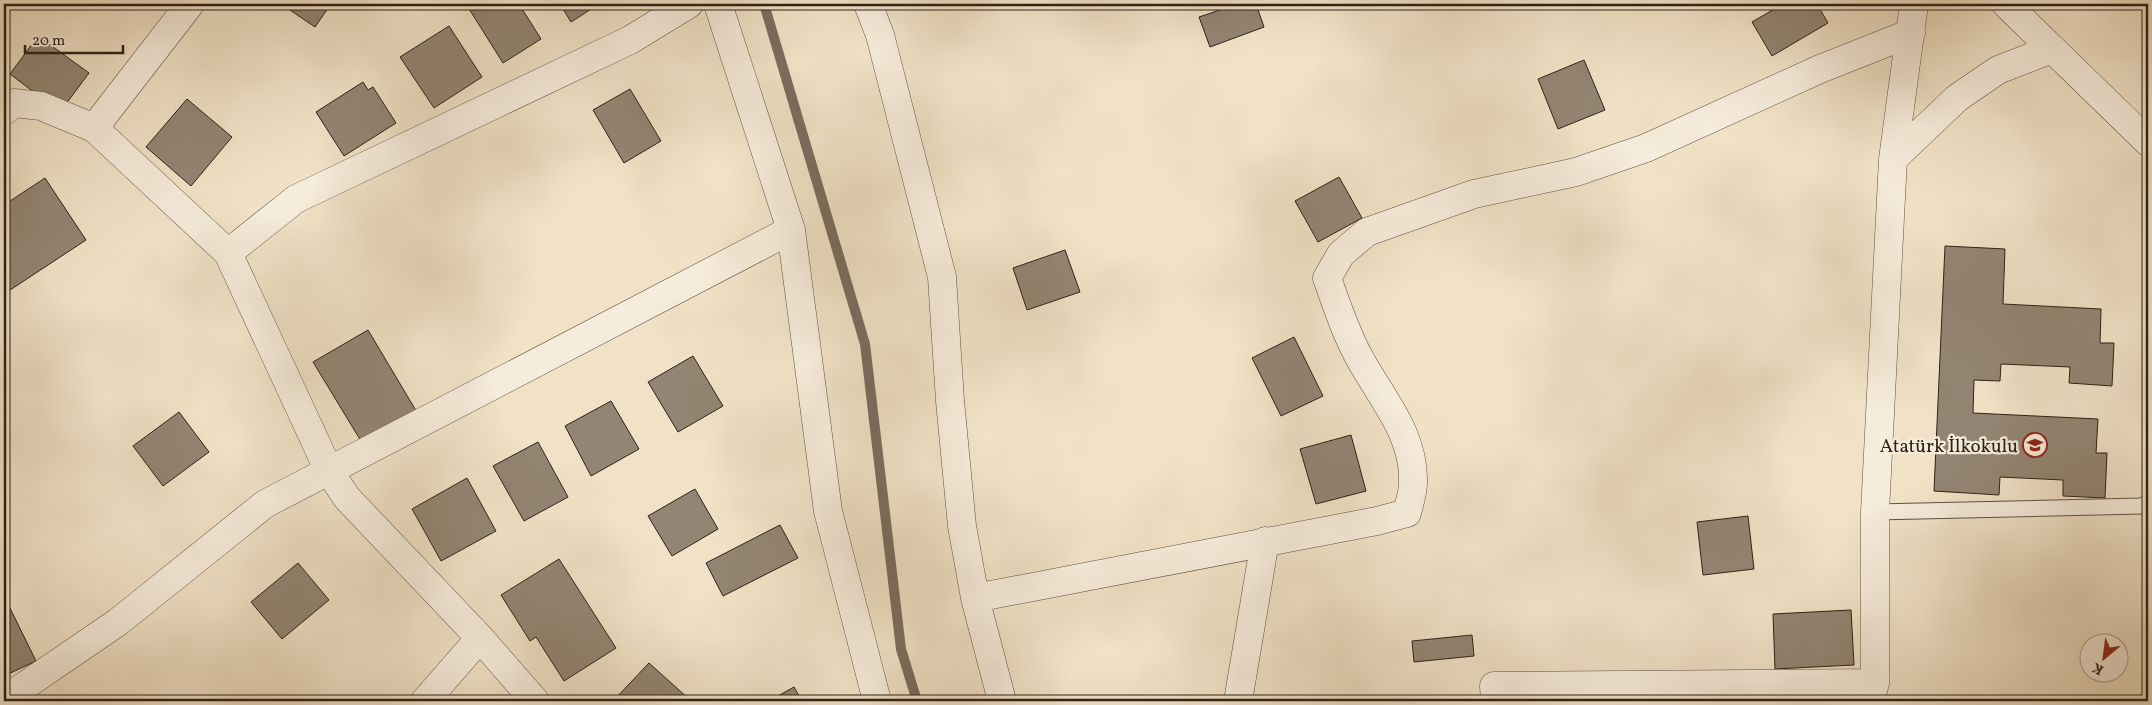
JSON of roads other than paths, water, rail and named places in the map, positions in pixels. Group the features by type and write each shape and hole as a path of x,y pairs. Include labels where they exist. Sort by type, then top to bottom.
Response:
{"street":[{"path":"94,128 190,4"},
{"path":"228,253 296,199 630,40 689,4"},
{"path":"718,4 791,230 828,511 877,701"},
{"path":"868,4 880,35 942,277 950,401 962,526 974,598 1002,701"},
{"path":"1495,701 1494,686 1873,692 1875,512 1893,159 1914,4"},
{"path":"2006,4 2148,142"},
{"path":"974,598 1377,521 1407,513 1413,483 1409,444 1388,403 1360,359 1342,321 1327,278 1341,254 1367,232 1474,194 1576,172 1646,148 1820,69 1911,33"},
{"path":"1893,159 1966,92 1998,70 2052,50"},
{"path":"4,111 14,103 40,106 94,128 228,253 329,471 347,498 480,638 535,701"},
{"path":"4,700 118,622 265,504 791,230"},
{"path":"1238,701 1265,541"},
{"path":"426,701 480,638"}],"lane":[{"path":"1875,512 2141,506 2148,503"}],"waterway":[{"path":"764,4 865,344 901,649 917,701"}],"place":[{"name":"Atatürk İlkokulu","path":"2035,445"}]}
